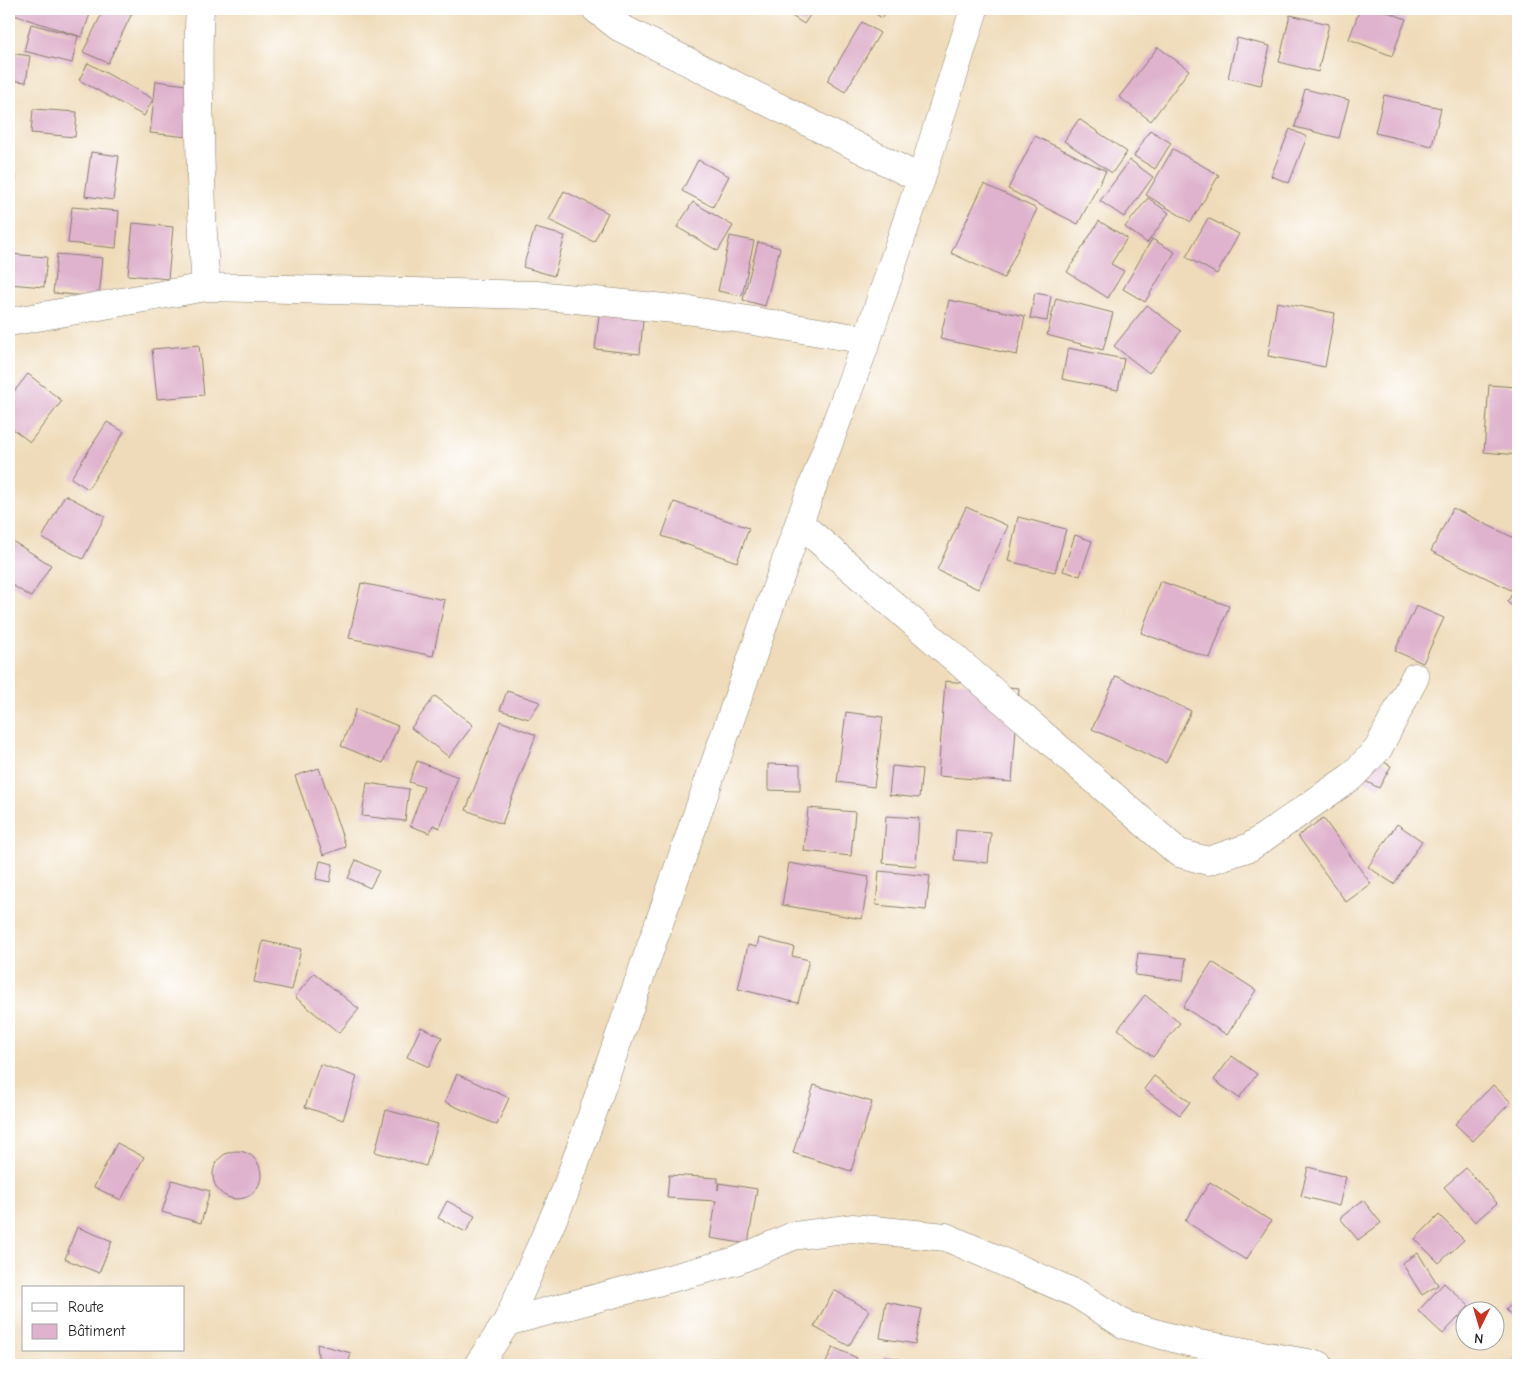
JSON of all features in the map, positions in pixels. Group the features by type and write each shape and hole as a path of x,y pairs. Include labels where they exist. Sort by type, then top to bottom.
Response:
{"street":[{"path":"200,9 198,36 202,245 206,287"},
{"path":"596,9 619,27 921,179"},
{"path":"478,1365 508,1322 565,1192 799,523 867,340 921,179 974,9"},
{"path":"9,322 206,287 536,295 694,311 867,340"},
{"path":"799,523 1179,853 1208,860 1250,847 1350,777 1378,749 1415,677"},
{"path":"508,1322 736,1261 793,1236 852,1228 946,1237 1077,1294 1125,1325 1188,1342 1319,1365"}],"building":[{"path":"12,9 74,9 90,14 82,37 11,14"},
{"path":"104,9 134,9 108,63 83,52"},
{"path":"781,9 814,9 804,24"},
{"path":"868,9 888,9 882,18"},
{"path":"1360,9 1380,9 1406,19 1392,56 1349,39"},
{"path":"1290,15 1329,24 1318,72 1279,62"},
{"path":"862,22 880,33 845,92 827,81"},
{"path":"31,24 78,36 72,63 24,51"},
{"path":"1237,38 1270,46 1261,85 1228,78"},
{"path":"1158,47 1189,70 1151,121 1119,97"},
{"path":"9,53 30,56 26,82 9,80"},
{"path":"88,63 153,99 144,116 79,80"},
{"path":"156,81 194,86 188,137 150,133"},
{"path":"1305,89 1349,100 1339,138 1295,127"},
{"path":"1384,95 1441,108 1432,146 1375,133"},
{"path":"33,109 77,112 75,137 31,133"},
{"path":"1079,119 1127,152 1112,173 1064,141"},
{"path":"1290,129 1307,137 1289,183 1271,176"},
{"path":"1150,130 1171,143 1155,169 1134,156"},
{"path":"1035,136 1106,171 1078,224 1008,189"},
{"path":"1173,149 1219,175 1191,222 1146,195"},
{"path":"91,152 119,156 113,200 85,196"},
{"path":"698,160 729,176 713,207 682,191"},
{"path":"1130,160 1153,177 1124,217 1100,201"},
{"path":"9,176 16,177 10,249 9,249"},
{"path":"984,184 1037,209 1004,278 951,253"},
{"path":"564,191 608,213 594,242 549,220"},
{"path":"1148,198 1169,213 1147,243 1125,227"},
{"path":"693,202 733,226 718,251 677,227"},
{"path":"72,207 119,211 116,248 68,243"},
{"path":"1208,218 1239,234 1217,274 1186,257"},
{"path":"1099,221 1127,238 1111,264 1124,271 1108,298 1067,272"},
{"path":"133,223 173,227 168,279 128,275"},
{"path":"535,228 565,236 554,276 523,267"},
{"path":"730,236 754,241 742,296 718,291"},
{"path":"1152,239 1175,252 1145,302 1123,289"},
{"path":"758,242 780,248 765,306 743,300"},
{"path":"9,254 47,257 44,287 9,284"},
{"path":"57,254 103,258 99,297 53,293"},
{"path":"1035,293 1051,296 1047,321 1030,318"},
{"path":"1056,298 1113,313 1103,350 1047,335"},
{"path":"949,300 1025,316 1017,355 940,339"},
{"path":"1277,302 1335,313 1325,367 1268,356"},
{"path":"1147,305 1181,331 1149,373 1114,346"},
{"path":"599,315 643,320 640,354 595,349"},
{"path":"199,345 204,395 157,399 152,349"},
{"path":"1068,348 1124,359 1118,390 1062,379"},
{"path":"28,374 62,401 30,442 9,426 9,398"},
{"path":"1489,385 1518,387 1518,455 1484,452"},
{"path":"107,422 124,432 88,489 71,478"},
{"path":"65,495 105,516 83,559 42,538"},
{"path":"674,502 749,528 737,562 662,536"},
{"path":"966,507 1008,526 978,589 937,570"},
{"path":"1453,508 1518,540 1518,581 1513,591 1431,551"},
{"path":"1018,517 1066,529 1055,572 1008,561"},
{"path":"1075,535 1092,541 1080,576 1063,571"},
{"path":"9,539 51,565 31,597 9,583"},
{"path":"1160,581 1229,606 1210,658 1141,633"},
{"path":"361,583 445,600 433,656 349,638"},
{"path":"1518,584 1518,610 1507,602"},
{"path":"1416,606 1444,618 1423,663 1395,651"},
{"path":"1116,676 1191,711 1166,763 1092,729"},
{"path":"945,681 1019,688 1012,782 938,776"},
{"path":"507,691 540,702 529,719 500,710"},
{"path":"435,696 473,725 449,757 411,728"},
{"path":"356,709 398,726 383,763 341,746"},
{"path":"846,712 883,717 874,787 837,782"},
{"path":"500,721 536,735 502,824 466,810"},
{"path":"1369,754 1391,766 1379,788 1357,777"},
{"path":"417,761 458,777 440,828 433,825 430,833 410,826 424,787 409,782"},
{"path":"768,764 800,765 800,791 768,790"},
{"path":"892,766 922,769 919,798 889,795"},
{"path":"319,768 346,847 323,855 295,776"},
{"path":"367,783 409,789 405,821 362,816"},
{"path":"808,808 855,812 851,856 804,851"},
{"path":"886,816 919,818 916,866 883,863"},
{"path":"1323,818 1371,884 1346,902 1298,836"},
{"path":"1397,824 1422,841 1394,884 1368,867"},
{"path":"956,830 991,833 988,863 954,860"},
{"path":"356,860 379,871 370,888 348,878"},
{"path":"320,861 333,864 330,882 316,879"},
{"path":"789,863 869,877 862,919 782,905"},
{"path":"879,871 930,876 926,910 876,905"},
{"path":"759,938 794,947 792,956 809,960 798,1003 738,989 748,945 757,947"},
{"path":"263,941 301,949 292,990 254,982"},
{"path":"1138,953 1186,958 1183,981 1135,975"},
{"path":"1212,962 1256,990 1227,1035 1183,1007"},
{"path":"314,973 359,1009 339,1033 295,997"},
{"path":"1145,995 1180,1023 1153,1057 1118,1029"},
{"path":"421,1027 442,1037 429,1067 407,1057"},
{"path":"1232,1056 1257,1074 1239,1098 1214,1080"},
{"path":"320,1064 357,1077 343,1120 305,1107"},
{"path":"457,1074 509,1098 497,1125 445,1102"},
{"path":"1154,1076 1190,1102 1180,1115 1144,1089"},
{"path":"814,1085 872,1102 851,1171 793,1153"},
{"path":"1493,1085 1511,1102 1473,1141 1455,1124"},
{"path":"386,1110 438,1124 426,1166 375,1152"},
{"path":"117,1143 144,1157 121,1200 94,1187"},
{"path":"232,1151 242,1151 254,1158 261,1170 261,1180 254,1192 242,1199 232,1199 224,1195 217,1188 213,1180 213,1170 217,1162 224,1155"},
{"path":"1308,1167 1346,1177 1339,1206 1301,1196"},
{"path":"1466,1168 1497,1203 1475,1222 1444,1187"},
{"path":"669,1175 718,1178 718,1190 719,1183 757,1189 748,1244 710,1238 716,1201 667,1198"},
{"path":"172,1180 210,1191 201,1223 162,1212"},
{"path":"1210,1182 1271,1221 1246,1260 1185,1221"},
{"path":"1363,1200 1381,1223 1358,1240 1340,1218"},
{"path":"447,1201 475,1216 466,1232 438,1218"},
{"path":"1439,1215 1464,1240 1439,1263 1415,1239"},
{"path":"77,1227 112,1241 99,1273 65,1259"},
{"path":"1418,1253 1438,1285 1422,1295 1402,1263"},
{"path":"1444,1283 1465,1302 1454,1302 1454,1322 1443,1334 1418,1311"},
{"path":"834,1290 869,1310 849,1346 814,1327"},
{"path":"1518,1297 1518,1320 1506,1310"},
{"path":"886,1302 922,1309 915,1344 880,1338"},
{"path":"317,1344 351,1353 348,1365 319,1365"},
{"path":"833,1347 857,1358 854,1365 825,1365"},
{"path":"1518,1354 1518,1365 1510,1365"},
{"path":"884,1356 904,1360 904,1365 883,1365"},
{"path":"908,1361 924,1365 907,1365"}]}
